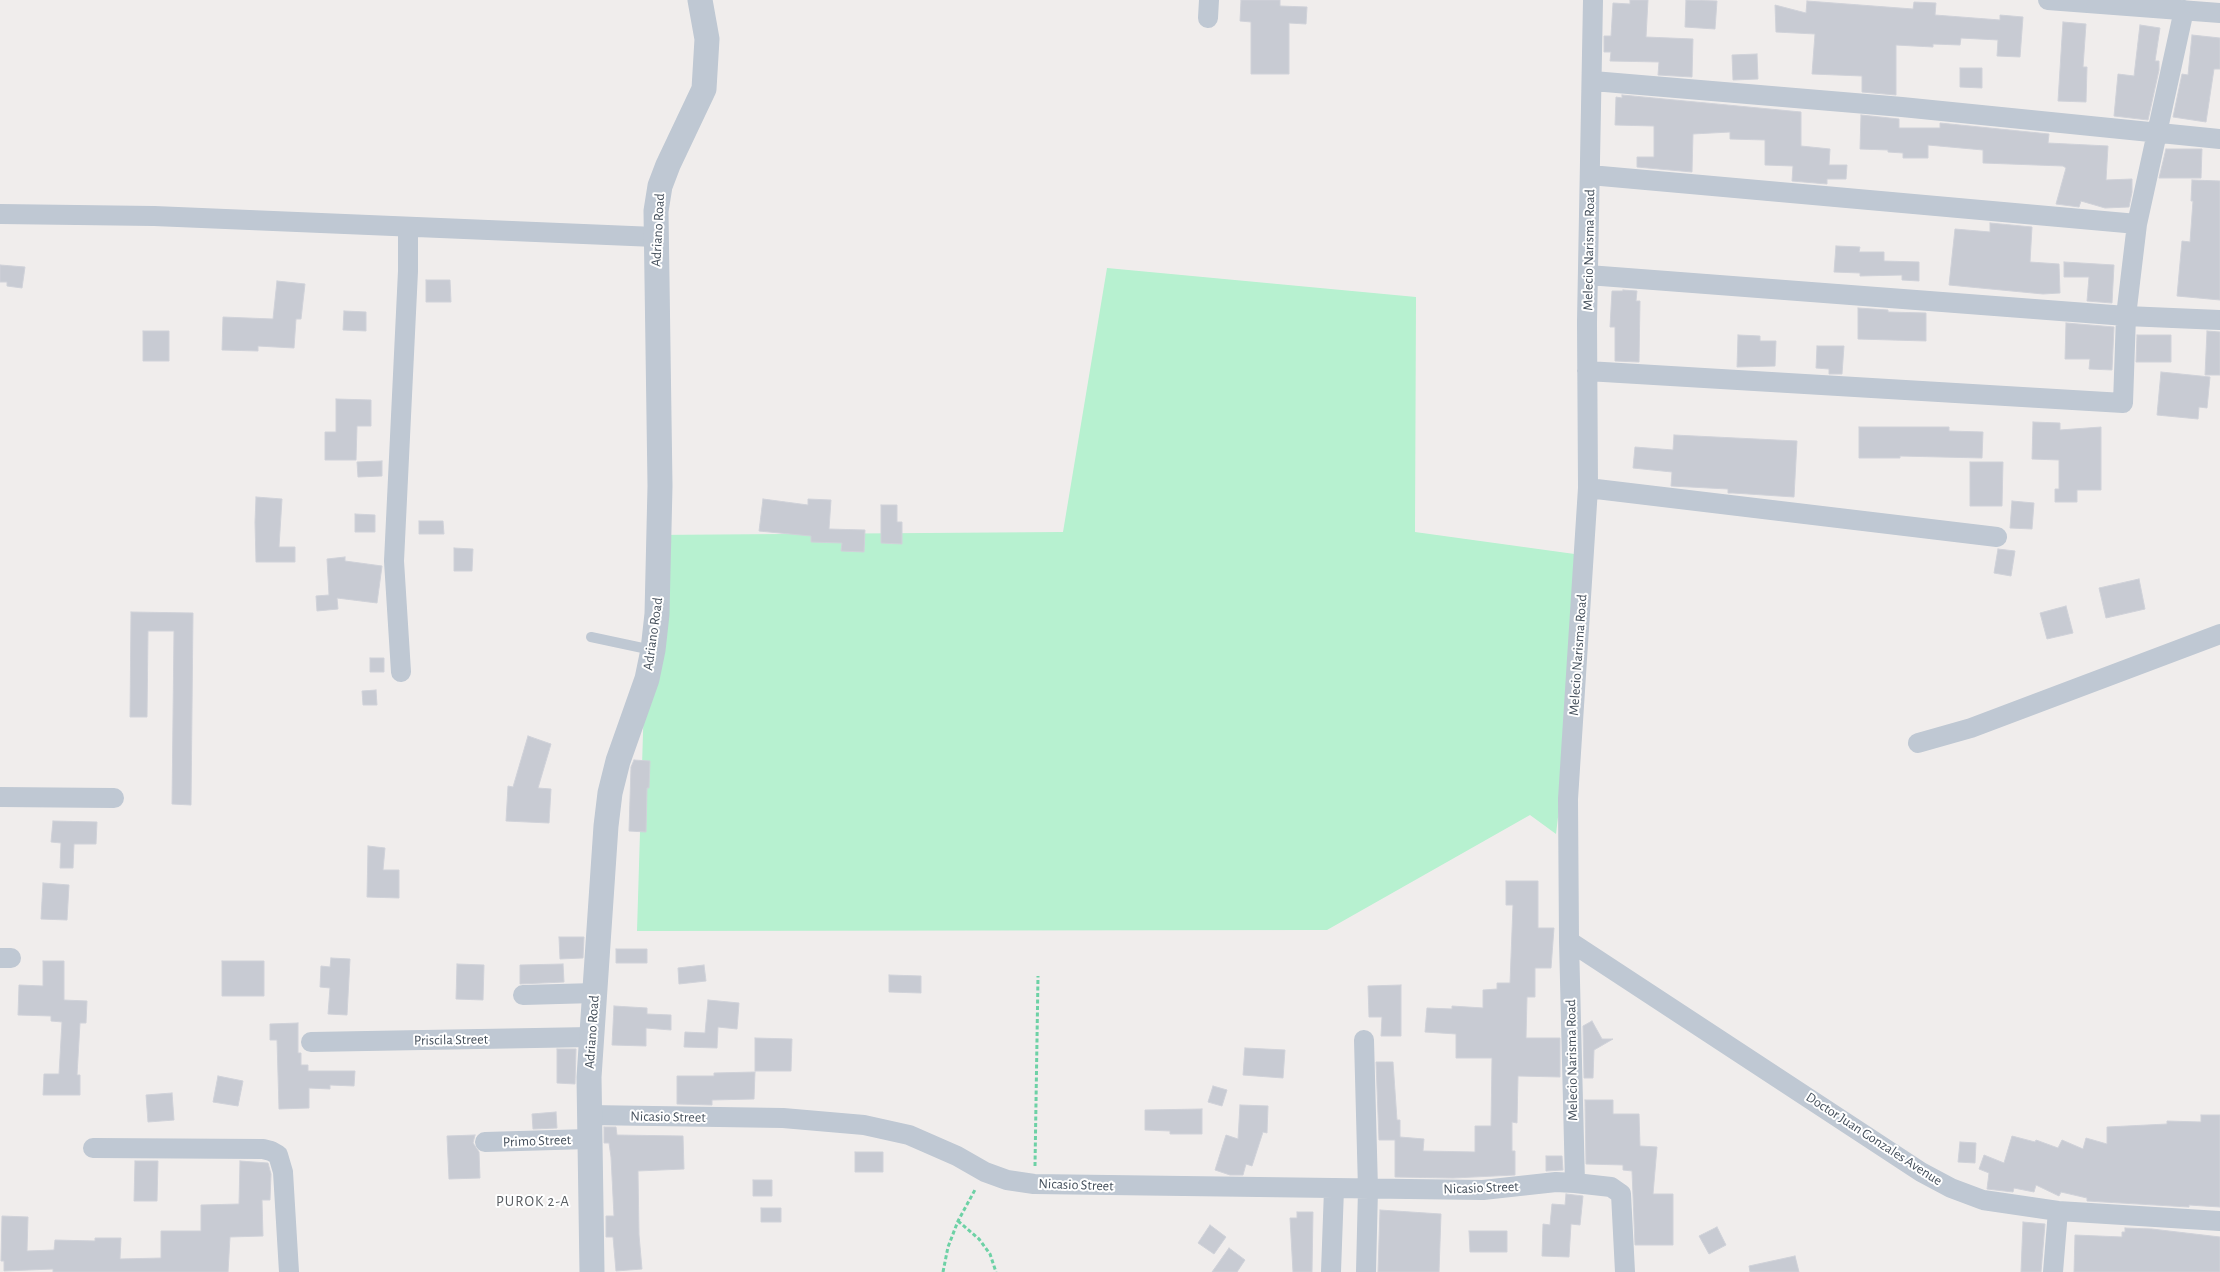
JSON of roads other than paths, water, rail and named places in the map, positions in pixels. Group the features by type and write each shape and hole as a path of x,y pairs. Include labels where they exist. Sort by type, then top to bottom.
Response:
{"street":[{"name":"Adriano Road","path":"592,1272 589,1127 592,1037 606,826 610,792 618,761 646,679 653,650 660,559 655,237 660,186 677,144 698,105 704,89 707,40 700,0"},
{"name":"Melecio Narisma Road","path":"1575,1183 1569,941 1568,799 1588,488 1587,371 1593,0"},
{"path":"2048,0 2172,6 2220,13"},
{"path":"1587,371 2123,403 2126,316 2137,224 2158,134 2172,6"},
{"path":"1593,81 1902,107 2220,139"},
{"path":"1590,176 2137,224"},
{"path":"0,214 154,216 655,237"},
{"path":"401,672 394,561 408,281 408,227"},
{"path":"1588,274 2126,316 2220,320"},
{"path":"1588,488 1997,537"},
{"path":"1918,743 1970,728 2220,634"},
{"path":"0,797 114,798"},
{"name":"Doctor Juan Gonzales Avenue","path":"1569,941 1921,1172 1951,1188 1984,1200 2058,1211 2220,1221"},
{"path":"523,995 595,994"},
{"name":"Priscila Street","path":"311,1042 592,1037"},
{"path":"1364,1040 1368,1189 1366,1272"},
{"name":"Nicasio Street","path":"589,1127 783,1118 864,1125 909,1135 932,1144 985,1172 1007,1180 1034,1184 1500,1190 1556,1182 1575,1183"},
{"name":"Primo Street","path":"485,1142 589,1127"},
{"path":"93,1148 263,1149 271,1151 278,1156 282,1172 289,1272"},
{"path":"1575,1183 1611,1187 1622,1194 1624,1272"},
{"path":"1331,1272 1334,1189"},
{"path":"2053,1272 2058,1211"}],"lane":[{"path":"591,637 653,650"}],"district":[{"name":"PUROK 2-A","path":"533,1201"}]}
